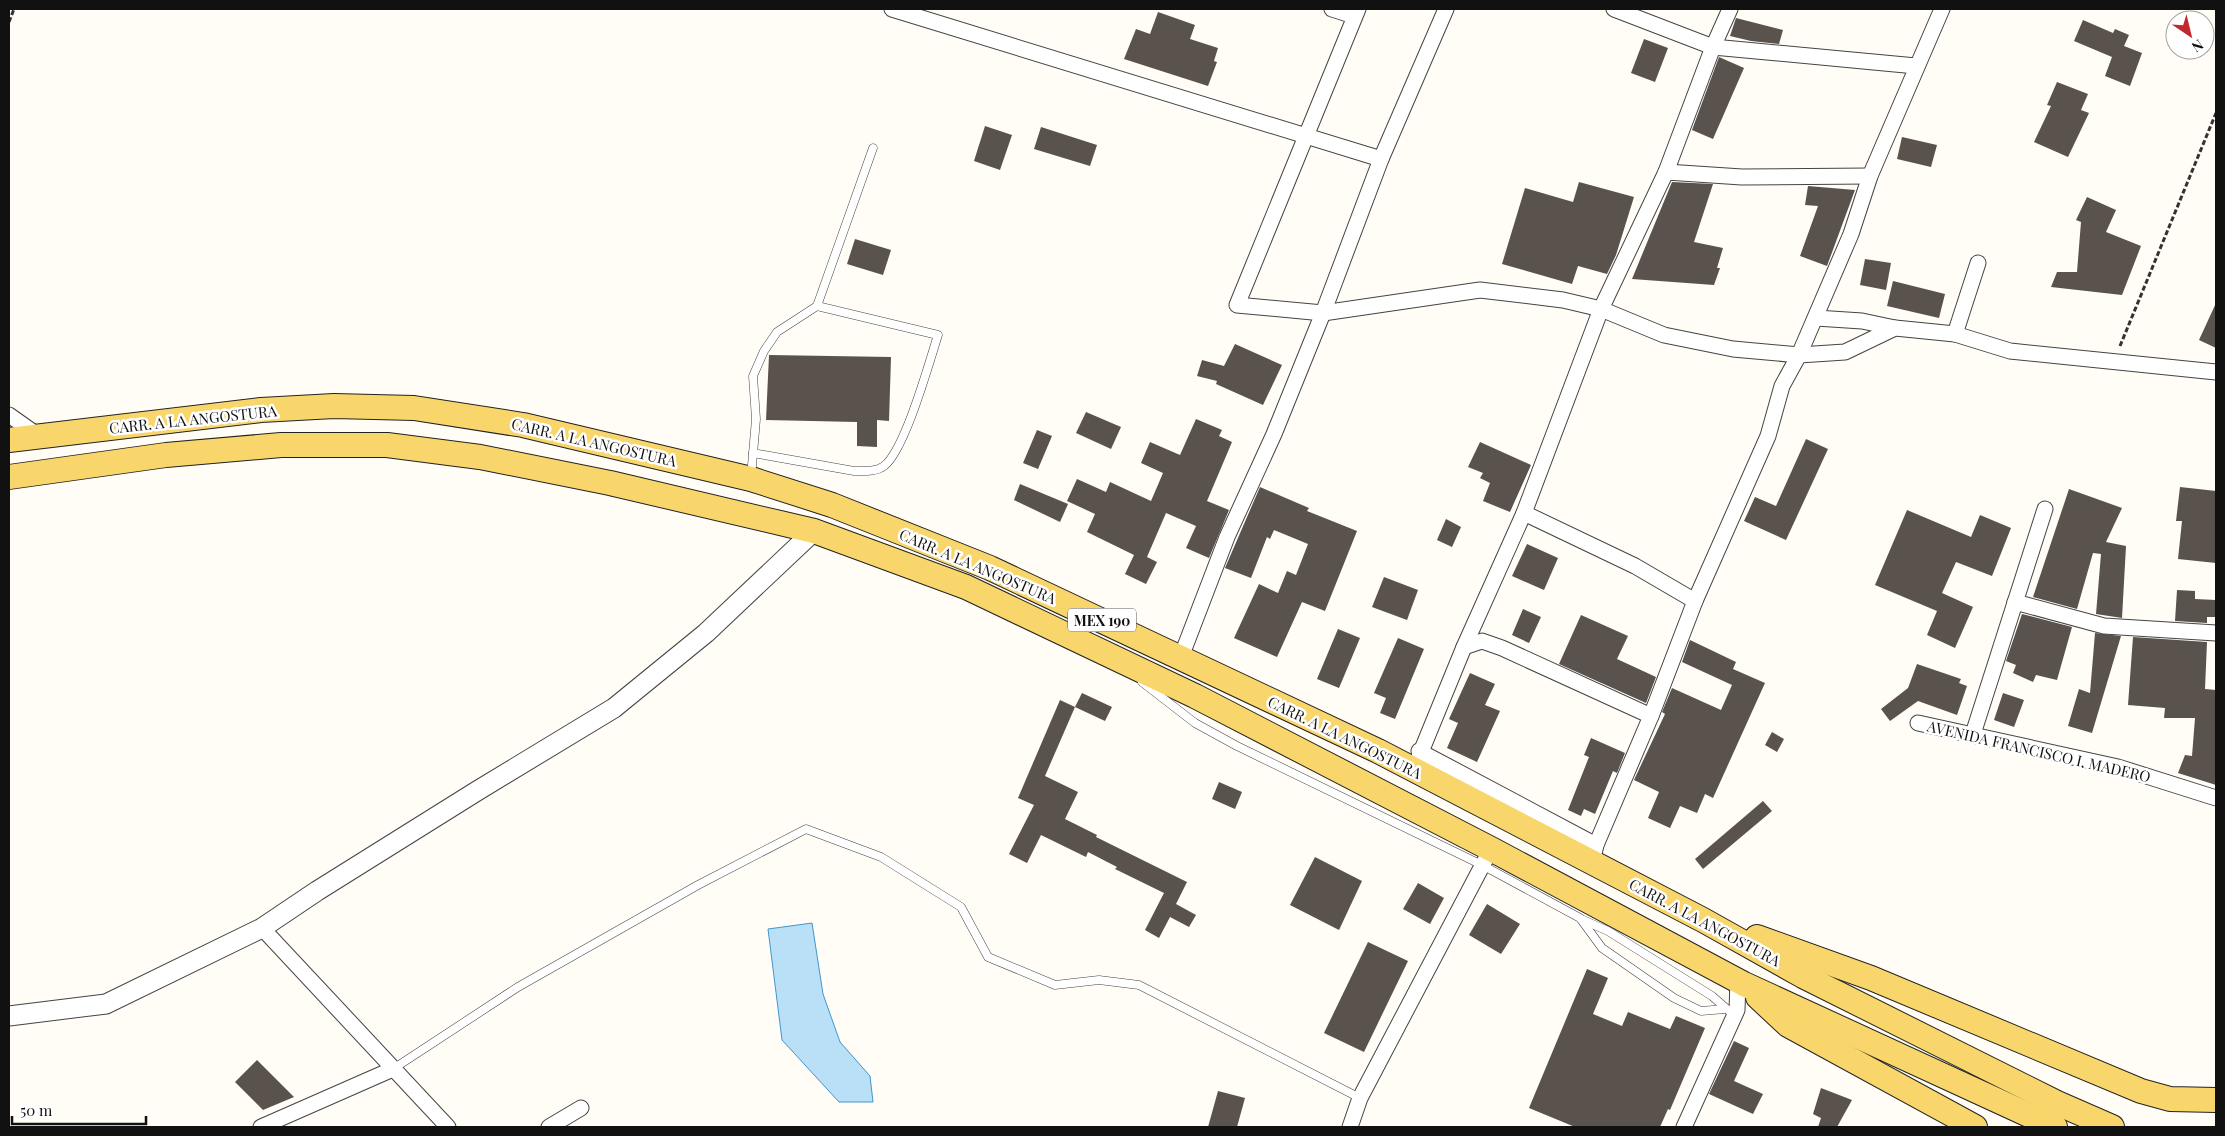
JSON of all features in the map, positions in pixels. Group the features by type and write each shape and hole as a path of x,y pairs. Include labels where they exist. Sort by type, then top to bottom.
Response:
{"main road":[{"name":"CARR. A LA ANGOSTURA","path":"9,440 261,410 334,406 414,408 523,425 751,479 832,504 990,568 1181,657 1416,760 1594,854 1703,920 1803,976 2057,1103 2112,1127"},
{"name":"CARR. A LA ANGOSTURA","path":"9,477 166,455 281,445 387,445 480,457 610,483 814,531 966,587 1195,696 1487,857 1741,982 2055,1127"},
{"path":"1703,920 1870,978 2140,1091 2170,1099 2216,1100"},
{"path":"1741,982 1788,1025 1975,1127"}],"street":[{"path":"896,9 1381,159"},
{"path":"1332,9 1356,12 1237,305 1323,313 1480,290 1563,300 1601,309 1664,335 1732,349 1799,356 1845,352 1895,328"},
{"path":"1181,657 1227,537 1274,434 1323,313 1381,159 1446,9"},
{"path":"1614,9 1713,46 1916,66"},
{"path":"1416,760 1464,646 1524,513 1601,309 1666,172 1713,46 1730,9"},
{"path":"1594,854 1651,716 1695,601 1768,436 1782,386 1799,356 1816,318 1851,234 1870,176 1942,9"},
{"path":"1666,172 1742,177 1870,176"},
{"path":"1955,334 1978,263"},
{"path":"1816,318 1862,321 1895,328 1955,334 2010,351 2216,372"},
{"path":"9,415 40,437"},
{"path":"1974,734 2014,602 2045,509"},
{"path":"1524,513 1635,566 1695,601"},
{"path":"9,1016 106,1004 262,928 460,801 614,708 706,633 814,531"},
{"path":"2014,602 2104,626 2216,633"},
{"path":"1464,646 1482,641 1502,648 1651,716"},
{"name":"AVENIDA FRANCISCO I. MADERO","path":"1918,723 2118,767 2216,798"},
{"path":"1350,1127 1360,1098 1487,857"},
{"path":"262,928 448,1127"},
{"path":"1684,1127 1730,1011 1737,1010 1741,982"},
{"path":"261,1127 393,1070"},
{"path":"549,1127 581,1108"}],"lane":[{"path":"751,479 756,420 753,376 764,351 777,332 818,306 873,148"},
{"path":"754,453 854,471 869,471 884,466 902,440 938,335 818,306"},
{"path":"393,1070 518,986 698,885 806,829 881,857 961,908 988,958 1055,985 1099,980 1139,985 1360,1098"},
{"path":"1487,857 1580,918 1608,931 1712,996 1730,1011"},
{"path":"1580,918 1602,948 1674,998 1701,1011 1730,1011"}],"path":[{"path":"9,22 14,9"},
{"path":"2114,361 2216,113"}],"water":[{"path":"812,923 823,994 840,1042 870,1076 873,1102 839,1102 782,1040 768,929"}],"building":[{"path":"1158,12 1195,25 1190,39 1218,48 1214,61 1217,62 1208,86 1124,59 1136,29 1150,34"},
{"path":"1736,18 1783,30 1779,44 1751,41 1730,36"},
{"path":"2083,20 2113,33 2115,29 2129,35 2124,46 2142,53 2130,86 2105,76 2112,57 2074,41"},
{"path":"1644,39 1668,48 1655,82 1631,73"},
{"path":"1719,57 1744,68 1713,139 1692,130"},
{"path":"2057,82 2088,94 2081,110 2089,113 2068,157 2034,142 2051,106 2047,105"},
{"path":"985,126 1012,135 1000,170 974,161"},
{"path":"1041,127 1097,145 1090,166 1034,149"},
{"path":"1902,137 1937,145 1931,167 1897,159"},
{"path":"1579,182 1634,197 1616,255 1607,274 1578,266 1572,284 1502,264 1525,188 1573,202"},
{"path":"1672,182 1713,184 1694,242 1723,248 1717,268 1720,268 1714,285 1632,279"},
{"path":"1808,186 1855,190 1827,266 1800,256 1818,206 1805,205"},
{"path":"2087,197 2116,210 2106,232 2141,246 2122,295 2051,287 2057,272 2077,272 2081,222 2076,220"},
{"path":"855,239 891,250 883,275 847,264"},
{"path":"1865,259 1891,263 1886,290 1860,285"},
{"path":"1893,281 1945,294 1939,318 1887,306"},
{"path":"2216,303 2216,348 2199,340"},
{"path":"1235,344 1282,365 1263,405 1216,384 1217,381 1197,376 1202,360 1224,366"},
{"path":"769,355 891,357 889,421 877,420 877,447 857,446 857,422 766,420"},
{"path":"1086,412 1121,427 1111,449 1076,433"},
{"path":"1196,419 1222,430 1219,436 1232,442 1207,501 1229,510 1209,558 1186,548 1196,526 1166,513 1147,557 1157,562 1146,584 1125,574 1134,555 1087,532 1095,514 1067,501 1077,479 1106,492 1110,482 1151,501 1163,473 1141,463 1150,442 1180,455"},
{"path":"1037,430 1052,436 1038,469 1023,463"},
{"path":"1806,439 1828,449 1786,540 1744,521 1755,497 1776,506"},
{"path":"1480,442 1531,465 1510,512 1483,501 1490,483 1480,478 1483,473 1468,467"},
{"path":"1020,484 1068,504 1060,522 1014,500"},
{"path":"1260,487 1309,508 1307,511 1357,531 1325,611 1302,602 1277,657 1234,638 1259,584 1278,593 1287,571 1296,575 1308,544 1274,530 1270,539 1267,537 1251,578 1225,568"},
{"path":"2180,487 2216,491 2216,563 2178,559 2182,521 2176,521"},
{"path":"2069,489 2122,508 2106,542 2126,546 2122,618 2096,614 2101,554 2093,553 2077,609 2033,597"},
{"path":"1907,510 1971,537 1980,515 2011,528 1992,576 1956,562 1942,593 1973,607 1955,648 1927,635 1937,611 1875,585"},
{"path":"1446,519 1461,527 1452,547 1437,540"},
{"path":"1527,544 1558,558 1544,590 1512,576"},
{"path":"1384,577 1418,590 1407,620 1372,607"},
{"path":"2177,590 2195,591 2195,599 2216,600 2216,617 2207,617 2207,623 2175,621"},
{"path":"1523,609 1541,617 1529,643 1512,635"},
{"path":"2022,614 2072,627 2057,680 2036,675 2033,682 2013,673 2016,665 2006,661"},
{"path":"1581,615 1628,636 1617,659 1656,677 1646,703 1559,664"},
{"path":"1338,629 1360,638 1339,688 1317,679"},
{"path":"2095,633 2121,636 2092,733 2068,726 2079,689 2090,693"},
{"path":"2133,637 2207,642 2205,689 2216,690 2216,785 2178,773 2185,755 2192,756 2195,718 2164,718 2165,708 2128,705"},
{"path":"1398,638 1424,649 1395,719 1380,713 1386,698 1374,693"},
{"path":"1690,640 1736,662 1733,669 1765,683 1713,798 1705,794 1697,813 1680,806 1670,828 1648,818 1659,792 1634,780 1665,714 1662,712 1672,688 1721,710 1732,685 1682,662"},
{"path":"1917,664 1961,679 1959,683 1967,686 1957,715 1918,701 1890,721 1881,709 1908,688"},
{"path":"1470,673 1495,684 1485,705 1500,711 1477,762 1447,748 1458,723 1449,719"},
{"path":"1082,693 1112,707 1105,721 1075,707"},
{"path":"2003,693 2024,700 2014,727 1994,720"},
{"path":"1060,700 1075,707 1045,776 1078,792 1065,819 1097,835 1096,837 1187,882 1176,904 1196,915 1189,927 1170,917 1159,938 1145,930 1164,893 1115,869 1117,867 1088,852 1086,857 1041,835 1027,863 1009,854 1034,805 1018,798"},
{"path":"1772,732 1784,739 1777,752 1765,745"},
{"path":"1591,738 1625,753 1617,773 1613,771 1595,814 1584,809 1581,816 1568,810 1589,757 1584,755"},
{"path":"1219,782 1242,792 1235,809 1212,799"},
{"path":"1763,801 1772,811 1703,869 1695,859"},
{"path":"1315,857 1362,881 1339,930 1290,905"},
{"path":"1418,883 1444,898 1430,924 1403,909"},
{"path":"1487,904 1520,924 1501,954 1469,935"},
{"path":"1368,942 1408,961 1364,1052 1324,1033"},
{"path":"1587,969 1608,978 1593,1014 1622,1026 1628,1012 1670,1029 1676,1016 1705,1028 1670,1110 1668,1109 1660,1127 1575,1127 1529,1108"},
{"path":"1734,1041 1749,1048 1734,1081 1763,1094 1753,1114 1709,1094"},
{"path":"257,1060 294,1097 263,1110 235,1082"},
{"path":"1821,1088 1852,1100 1837,1127 1818,1127 1821,1118 1813,1114"},
{"path":"1218,1091 1245,1098 1237,1127 1208,1127"}]}
